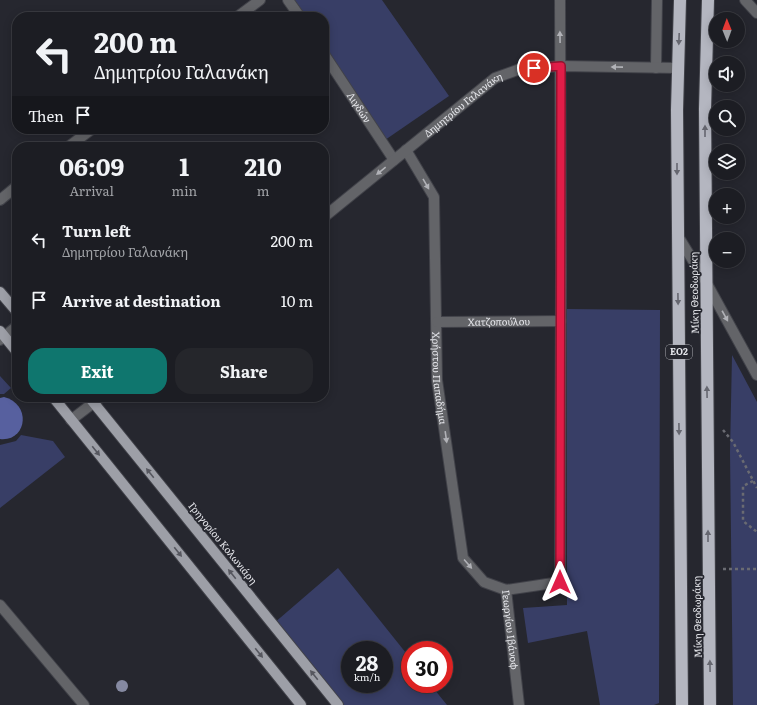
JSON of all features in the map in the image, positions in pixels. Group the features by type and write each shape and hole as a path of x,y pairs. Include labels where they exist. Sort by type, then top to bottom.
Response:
{"highway":[{"name":"Μίκη Θεοδωράκη","path":"680,0 676,110 682,705"},
{"name":"Μίκη Θεοδωράκη","path":"708,0 705,70 710,705"}],"main road":[{"path":"0,292 12,306"},
{"path":"1,336 12,347"},
{"path":"57,402 301,705"},
{"name":"Γρηγορίου Κολωνιάρη","path":"96,402 338,705"}],"street":[{"path":"244,12 260,0"},
{"path":"288,0 296,12"},
{"name":"Γεωργίου Ιβάνοφ","path":"519,705 506,590 560,582 560,0"},
{"path":"656,68 657,0"},
{"path":"745,0 757,12"},
{"name":"Λιγδών","path":"329,62 394,160"},
{"name":"Δημητρίου Γαλανάκη","path":"329,213 496,78 520,69 561,66 678,68"},
{"path":"75,142 85,134"},
{"name":"Χρήστου Παπαδήμα","path":"406,150 434,198 438,380 463,558 484,582 506,590"},
{"path":"0,200 12,190"},
{"path":"678,236 706,282 757,375"},
{"name":"Χατζοπούλου","path":"437,322 561,321"},
{"path":"1,336 12,329"},
{"path":"72,420 91,402"},
{"path":"0,605 84,705"}],"path":[{"path":"708,431 722,428 733,442 757,488"},
{"path":"753,481 743,486 743,521 757,532"},
{"path":"709,568 757,569"}],"shaded area":[{"path":"287,0 382,0 449,96 385,140 329,60 329,12 295,12"},
{"path":"567,309 660,310 659,703 654,705 600,705 587,631 528,643 523,608 567,605"},
{"path":"732,355 757,402 757,705 733,705 730,452"},
{"path":"0,376 11,388 4,394 0,394"},
{"path":"4,397 12,401 19,407 23,422 21,429 16,435 9,438 0,439 0,398"},
{"path":"21,435 53,441 65,457 0,508 0,445 16,441"},
{"path":"338,568 401,647 401,693 437,693 447,705 338,705 273,624"}],"route":[{"path":"534,68 561,66 560,582"}]}
